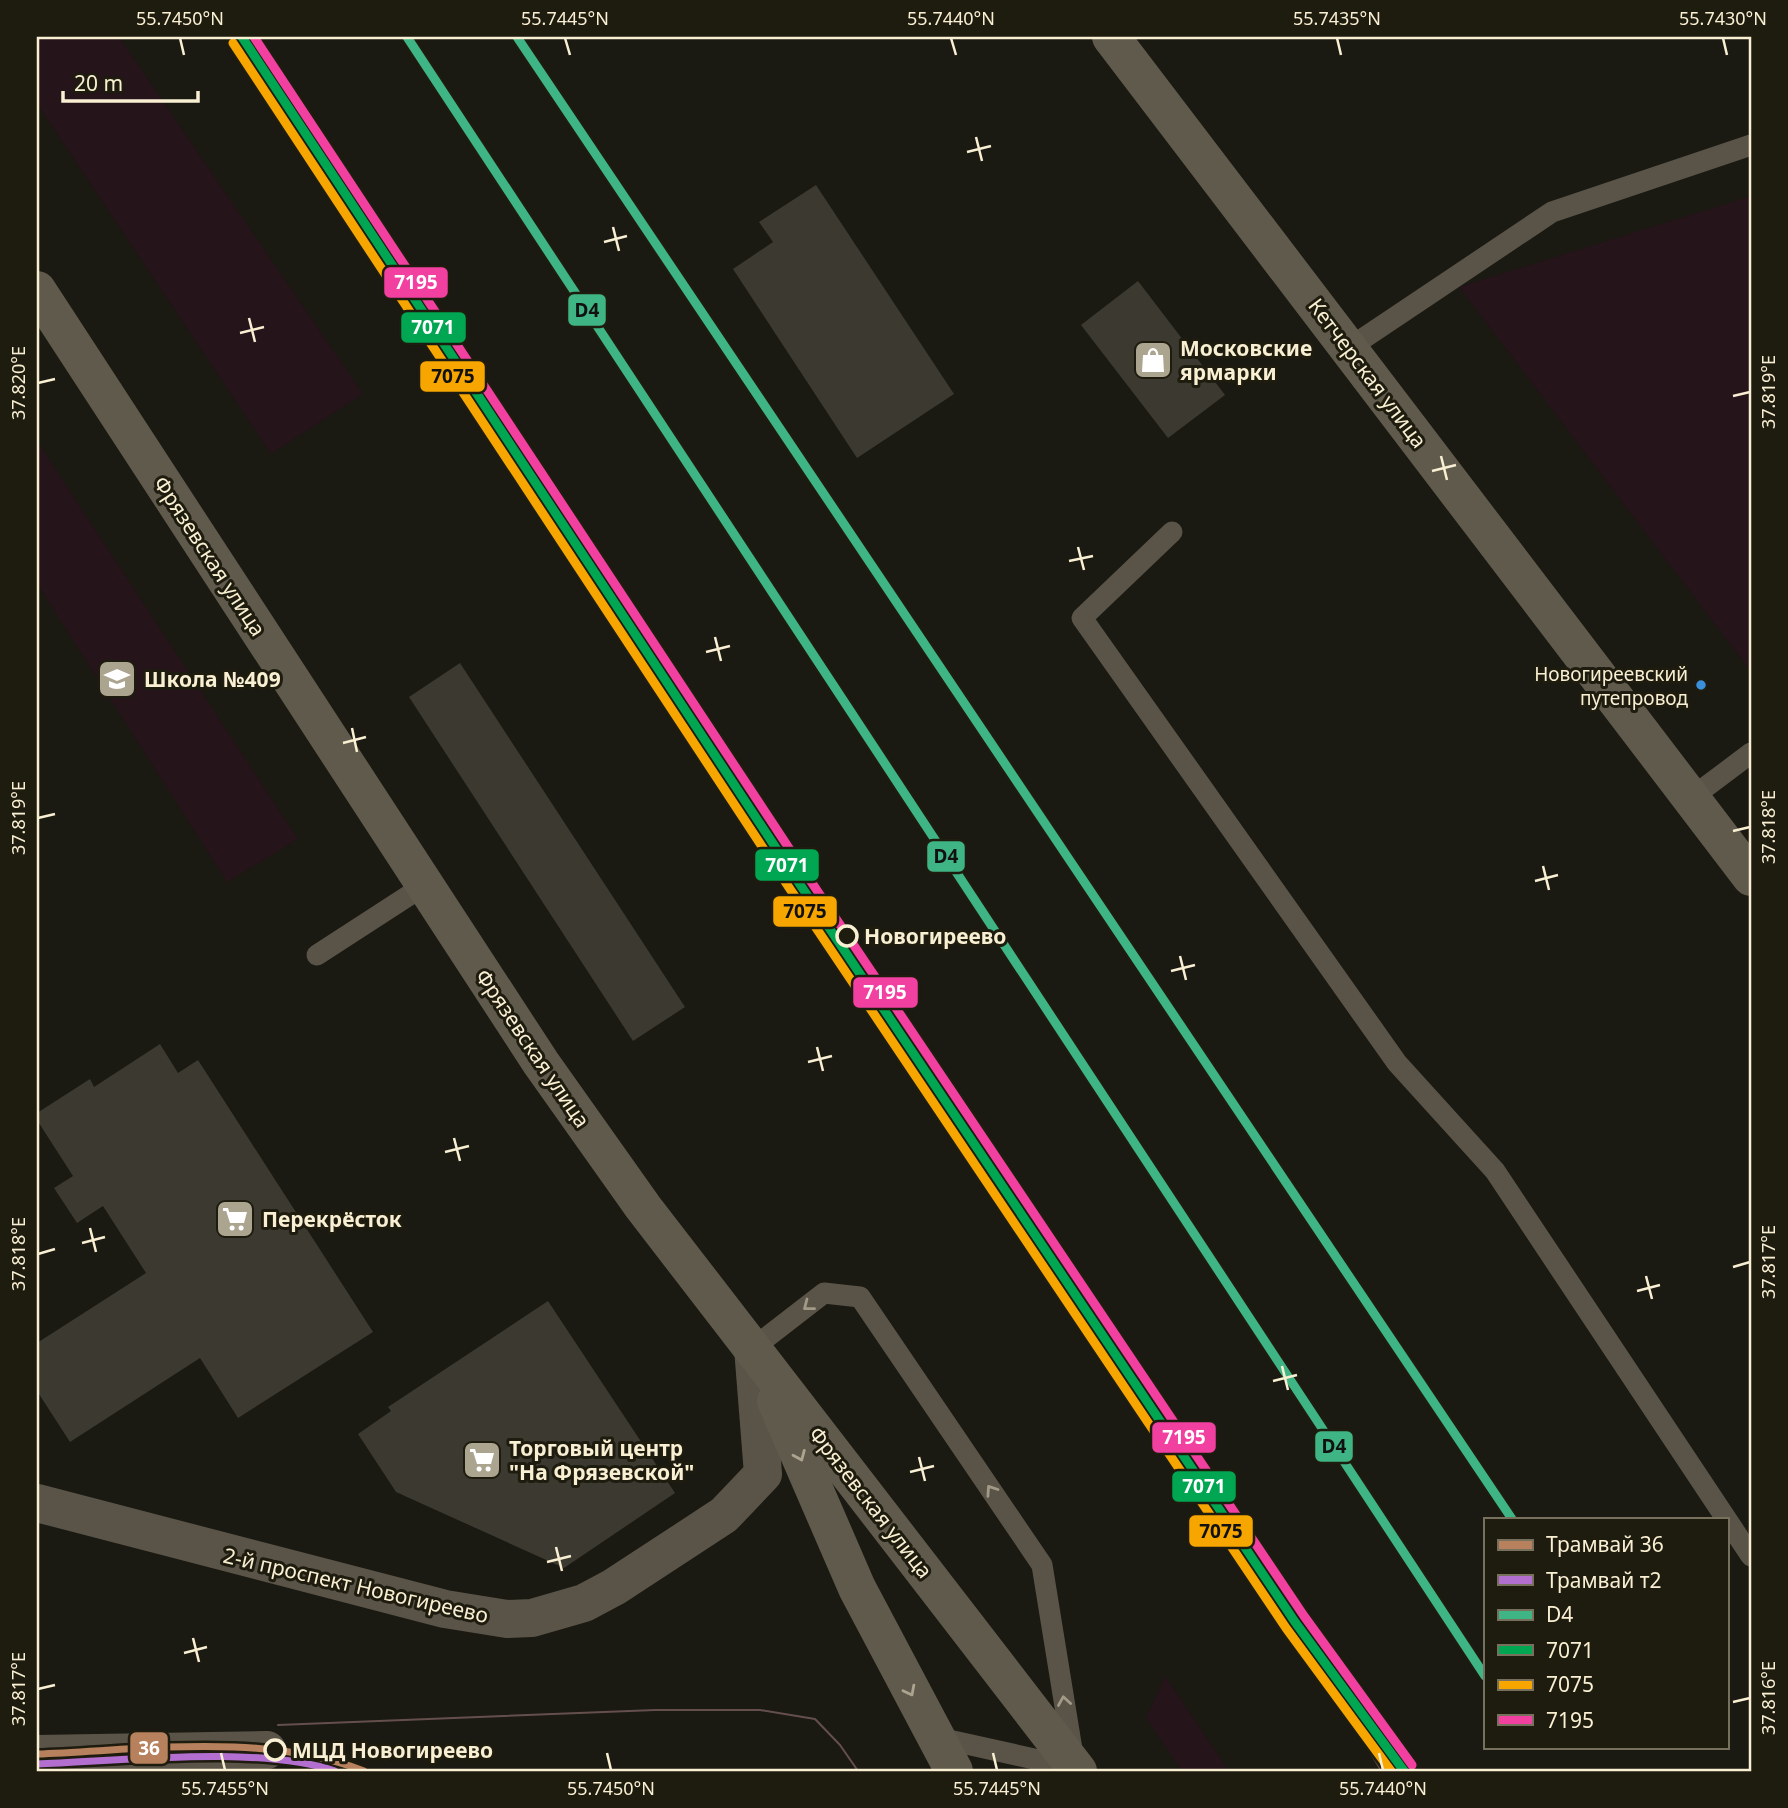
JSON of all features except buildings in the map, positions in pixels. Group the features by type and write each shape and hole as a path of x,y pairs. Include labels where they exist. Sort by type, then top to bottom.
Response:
{"main road":[{"name":"Кетчерская улица","path":"1111,37 1751,877"},
{"name":"Фрязевская улица","path":"37,290 541,1063 643,1208 1077,1770"},
{"path":"753,1348 857,1588 933,1737 954,1771"}],"street":[{"name":"2-й проспект Новогиреево","path":"37,1503 482,1618 532,1618 560,1612 614,1587 724,1514 763,1474 753,1348"},
{"path":"37,1754 248,1757"}],"lane":[{"path":"1349,348 1552,212 1751,145"},
{"path":"1172,532 1082,618 1397,1063 1495,1171 1726,1518"},
{"path":"1691,798 1751,752"},
{"path":"317,955 425,884"},
{"path":"753,1348 824,1293 860,1297 1042,1565 1077,1770 933,1737"},
{"path":"1728,1521 1751,1556"}],"shaded area":[{"path":"37,37 119,37 363,394 271,454 37,104"},
{"path":"1751,196 1751,672 1459,287"},
{"path":"37,441 298,839 227,882 37,584"},
{"path":"1165,1676 1229,1771 1182,1771 1146,1718"}],"tram line":[{"path":"278,1725 655,1710 760,1710 815,1719 840,1745 858,1771"},
{"name":"36","path":"37,1754 161,1747 244,1747 285,1751 364,1771"},
{"name":"т2","path":"37,1764 229,1757 304,1763 335,1771"}],"railway":[{"path":"1295,1622 1385,1771"}],"transit line":[{"name":"7071","path":"242,37 799,883 1295,1622 1404,1771"},
{"name":"7195","path":"254,37 808,877 1304,1616 1412,1765"},
{"name":"D4","path":"407,37 1484,1674"},
{"name":"D4","path":"517,37 1511,1518"},
{"name":"7075","path":"233,43 790,889 1286,1628 1391,1771"}],"place":[{"name":"Московские ярмарки","path":"1153,360"},
{"name":"Школа №409","path":"117,679"},
{"name":"Новогиреевский путепровод","path":"1701,685"},
{"name":"Новогиреево","path":"847,936"},
{"name":"Перекрёсток","path":"235,1219"},
{"name":"Торговый центр \"На Фрязевской\"","path":"482,1460"},
{"name":"МЦД Новогиреево","path":"275,1750"}]}
